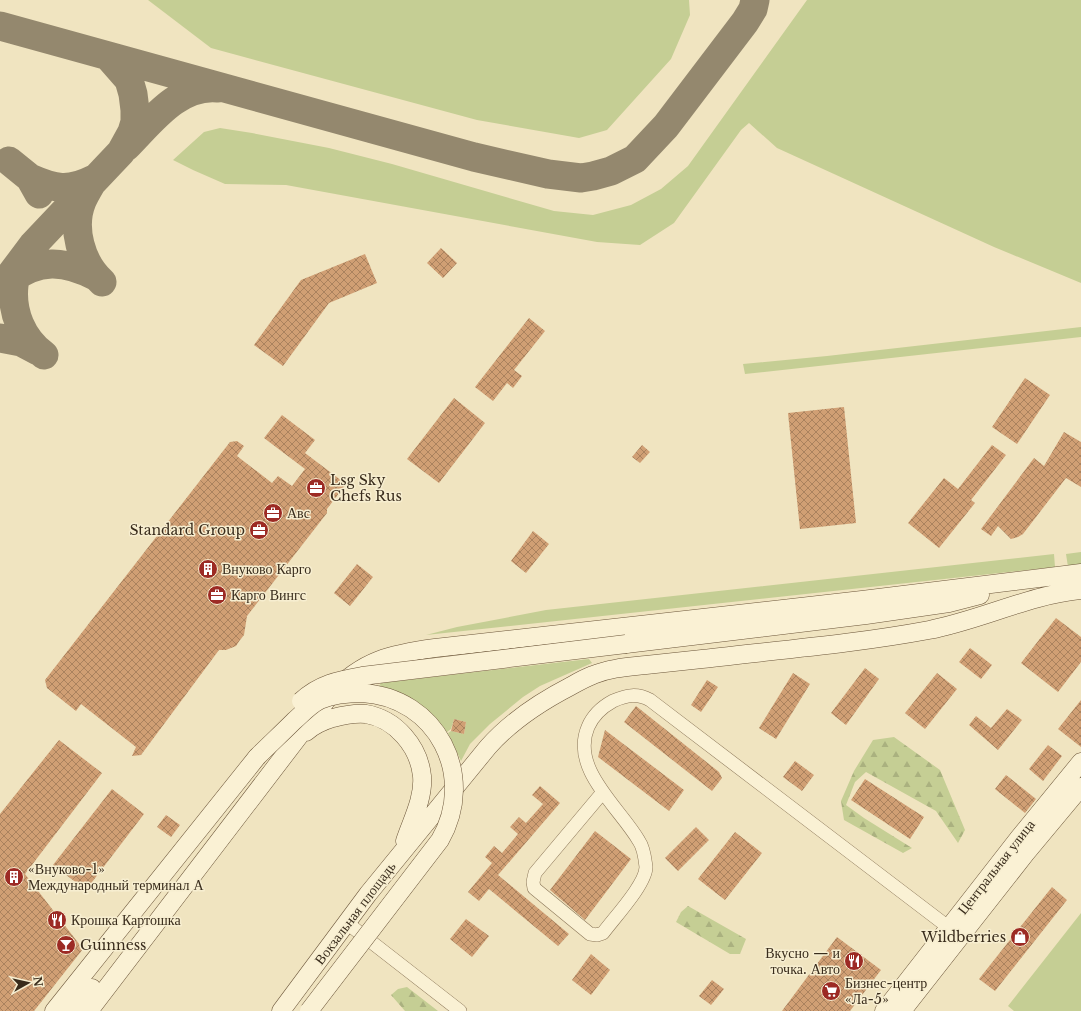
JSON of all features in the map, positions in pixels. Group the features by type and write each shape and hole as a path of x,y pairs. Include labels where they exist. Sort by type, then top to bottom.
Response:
{"main road":[{"path":"89,1011 283,755 332,693 343,681 356,671 372,662 389,656 435,648 862,600 1081,573"},
{"path":"54,1011 256,756 282,720 292,709 312,692 336,681 362,676 866,615 949,603 1041,578"},
{"name":"Вокзальная площадь","path":"281,1011 400,854 488,747 502,731 541,702 593,675 622,667 791,649 923,631 952,625 1037,599 1081,590"},
{"path":"256,756 320,700 342,694 369,694 397,701 414,710 422,717 440,739 452,767 455,783 452,808 440,840 309,1011"},
{"path":"283,755 311,728 326,720 344,715 359,714 375,717 401,733 408,740 416,755 422,783 420,799 400,854"},
{"name":"Центральная улица","path":"902,1011 1018,839 1081,762"},
{"name":"Центральная улица","path":"884,1011 1081,787"},
{"path":"74,1011 128,941 160,918"}],"street":[{"path":"603,792 536,873 533,882 534,888 590,934 597,935 604,933 641,884 646,869 645,857 640,842 597,783 587,761 584,743 588,728 597,713 609,703 627,696 642,696 656,705 955,932"},
{"path":"347,923 460,1011"}],"green space":[{"path":"148,0 689,0 690,15 671,59 607,130 579,138 477,120 211,48"},
{"path":"807,0 1081,0 1081,283 994,247 777,148 749,123 741,130 674,223 640,245 597,242 286,185 225,184 173,160 204,132 220,128 329,148 392,164 554,211 593,215 631,205 661,189 688,166"},
{"path":"1081,327 1081,337 745,374 743,364 827,356"},
{"path":"1081,552 1081,566 1068,567 1066,554"},
{"path":"1054,554 1055,567 426,635 457,627 546,610"},
{"path":"589,659 592,663 540,686 523,697 490,724 470,744 461,761 448,733 451,731 464,734 466,722 454,719 451,729 447,732 425,709 417,703 408,697 379,686 381,683"},
{"path":"894,737 940,770 965,830 958,843 936,811 866,772 855,782 846,805 912,848 903,853 844,820 841,801 854,771 873,740"},
{"path":"688,906 746,939 740,954 730,954 676,922 681,912"},
{"path":"1081,913 1081,1011 1014,1011 1008,1006"},
{"path":"407,987 438,1011 405,1011 391,995 398,989"}],"building":[{"path":"441,248 457,263 443,278 427,263"},
{"path":"365,254 377,283 329,303 283,366 254,345 301,280"},
{"path":"529,318 545,331 514,370 522,376 513,388 507,383 493,401 475,387"},
{"path":"1025,378 1050,395 1017,444 992,427"},
{"path":"454,398 485,423 439,483 407,459"},
{"path":"844,407 856,523 800,529 788,413"},
{"name":"Внуково Карго","path":"282,415 315,440 305,453 346,484 327,509 327,513 247,616 244,635 236,646 226,650 219,650 141,755 132,756 136,747 81,704 76,711 47,688 45,680 230,442 237,441 244,446 237,456 272,483 278,476 292,486 305,469 264,438"},
{"path":"1064,432 1081,442 1081,487 1066,478 1023,534 1018,537 1011,539 998,526 991,536 981,529 1034,458 1044,466"},
{"path":"642,445 650,452 640,463 632,457"},
{"path":"992,445 1006,455 971,500 975,503 939,548 908,523 944,478 958,489"},
{"path":"533,531 549,544 526,573 511,561"},
{"path":"357,564 373,577 350,606 334,593"},
{"path":"1056,618 1081,637 1081,662 1058,692 1021,663"},
{"path":"970,648 992,665 981,679 959,662"},
{"path":"865,668 879,679 846,725 831,713"},
{"path":"793,673 810,684 776,739 759,728"},
{"path":"937,673 957,689 925,729 905,713"},
{"path":"707,680 718,687 701,712 691,705"},
{"path":"1081,700 1081,747 1058,729"},
{"path":"636,706 719,772 722,778 712,791 624,722"},
{"path":"1007,709 1022,720 998,750 969,725 976,716 991,728"},
{"path":"454,719 466,722 464,734 451,731"},
{"path":"605,730 684,790 669,811 598,757"},
{"name":"«Внуково-1» Международный терминал А","path":"59,740 102,773 25,874 83,949 34,1011 0,1011 0,814"},
{"path":"1048,745 1062,756 1043,781 1029,769"},
{"path":"795,761 814,775 802,791 783,777"},
{"path":"1006,775 1036,799 1025,813 995,789"},
{"path":"865,779 924,817 910,839 851,800"},
{"path":"540,786 560,803 498,875 569,934 558,946 489,889 479,901 468,892 492,863 485,857 494,846 502,853 518,834 510,827 519,817 526,823 543,804 532,795"},
{"path":"112,789 144,814 86,890 53,865"},
{"path":"166,815 180,825 171,837 157,827"},
{"path":"696,827 709,840 678,871 665,858"},
{"path":"595,831 631,859 585,920 550,890"},
{"path":"735,832 762,853 725,900 698,879"},
{"path":"1052,887 1067,900 995,991 979,979"},
{"path":"466,919 489,936 472,957 450,939"},
{"name":"Бизнес-центр «Ла-5»","path":"837,937 881,970 850,1011 782,1011"},
{"path":"591,954 610,970 591,995 572,980"},
{"path":"712,980 724,989 711,1005 699,996"}],"taxiway":[{"path":"0,26 474,157 548,174 581,178 611,171 635,159 666,126 745,22 753,9 755,0"},
{"path":"0,289 33,245 121,152 132,132 135,122 135,110 129,80 108,56"},
{"path":"126,147 156,116 178,98 190,92 204,88 218,88"},
{"path":"9,161 30,178 39,194"},
{"path":"30,178 47,185 62,188 77,186 94,179 83,198 79,211 78,233 80,244 88,265 102,282"},
{"path":"21,264 14,285 14,305 16,315 24,333 36,349 44,355"},
{"path":"9,281 30,268 52,264 74,267 97,277"},
{"path":"0,338 21,342 38,351"}],"place":[{"name":"Lsg Sky Chefs Rus","path":"316,488"},
{"name":"Авс","path":"273,513"},
{"name":"Standard Group","path":"259,530"},
{"name":"Внуково Карго","path":"208,569"},
{"name":"Карго Вингс","path":"217,595"},
{"name":"«Внуково-1» Международный терминал А","path":"14,877"},
{"name":"Крошка Картошка","path":"57,920"},
{"name":"Wildberries","path":"1020,937"},
{"name":"Guinness","path":"66,945"},
{"name":"Вкусно — и точка. Авто","path":"854,961"},
{"name":"Бизнес-центр «Ла-5»","path":"831,991"}]}
